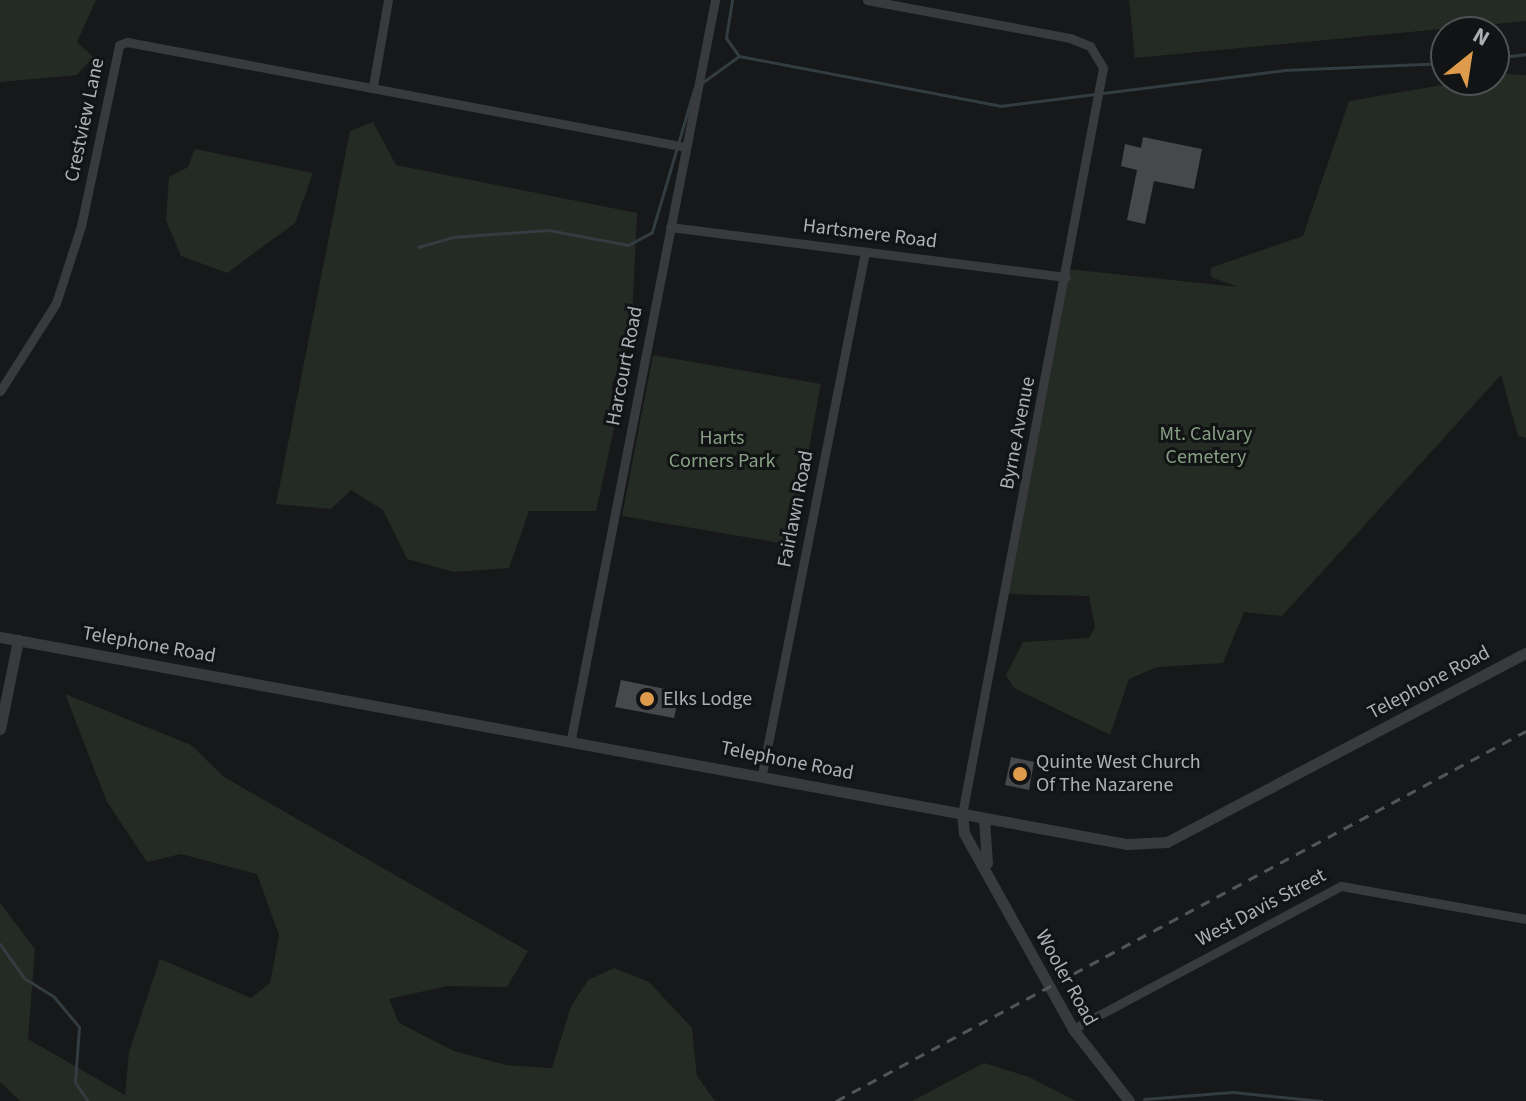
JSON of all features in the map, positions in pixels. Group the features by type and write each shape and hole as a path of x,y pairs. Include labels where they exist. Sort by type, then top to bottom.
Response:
{"street":[{"path":"388,0 373,86 686,147"},
{"name":"Harcourt Road","path":"571,739 715,0"},
{"name":"Byrne Avenue","path":"867,0 1070,38 1099,58 1102,88 962,814"},
{"name":"Crestview Lane","path":"0,391 56,303 81,226 119,45 373,86"},
{"name":"Hartsmere Road","path":"670,227 1066,277"},
{"name":"Fairlawn Road","path":"762,774 865,252"},
{"name":"Telephone Road","path":"0,637 762,774 1127,844 1167,842 1526,653"},
{"path":"0,729 18,640"},
{"name":"Wooler Road","path":"962,814 964,833 987,863 1073,1029 1129,1101"},
{"name":"Wooler Road","path":"984,818 987,863"},
{"name":"West Davis Street","path":"1073,1029 1341,886 1526,919"}],"green space":[{"path":"0,0 96,0 77,42 93,57 77,75 0,82"},
{"path":"1129,0 1526,0 1526,21 1510,23 1510,16 1430,16 1430,30 1135,58"},
{"name":"Mt. Calvary Cemetery","path":"1510,74 1526,75 1526,438 1518,436 1501,375 1282,616 1244,612 1223,663 1157,667 1129,679 1110,735 1014,688 1006,675 1023,642 1089,638 1095,627 1089,596 1008,594 1067,269 1238,287 1211,277 1210,268 1303,236 1349,101 1430,87 1430,96 1510,96"},
{"path":"373,122 396,165 637,213 631,341 612,384 614,429 596,511 529,511 509,568 454,572 407,559 383,510 351,490 331,509 276,504 350,131"},
{"path":"195,149 313,173 295,223 227,273 181,256 166,220 169,177 188,167"},
{"name":"Harts Corners Park","path":"653,355 821,384 791,545 622,516"},
{"path":"65,694 191,745 224,777 528,951 507,987 447,986 389,999 399,1023 454,1051 506,1065 552,1068 571,1006 588,980 614,968 649,982 692,1028 697,1076 715,1101 20,1101 0,1082 0,903 35,949 28,1039 125,1095 129,1052 160,959 251,998 270,983 279,935 257,874 181,854 147,862 107,802"},
{"path":"984,1063 1029,1077 1076,1101 912,1101"}],"building":[{"path":"1143,137 1202,149 1194,189 1154,181 1145,224 1127,220 1137,170 1121,166 1125,144 1141,148"},
{"name":"Elks Lodge","path":"621,680 680,692 674,718 615,707"},
{"name":"Quinte West Church Of The Nazarene","path":"1011,757 1034,762 1029,790 1005,785"}],"waterway":[{"path":"732,0 726,38 739,56 1000,106 1284,70 1430,64"},
{"path":"1510,56 1526,54"},
{"path":"703,82 739,56"},
{"path":"418,247 452,237 548,230 628,245 652,232 694,89"},
{"path":"0,944 24,978 54,997 79,1027 75,1082 88,1101"},
{"path":"1144,1099 1233,1092 1322,1101"}],"railway":[{"path":"836,1101 1526,731"}],"place":[{"name":"Elks Lodge","path":"647,699"},
{"name":"Quinte West Church Of The Nazarene","path":"1020,774"}]}
